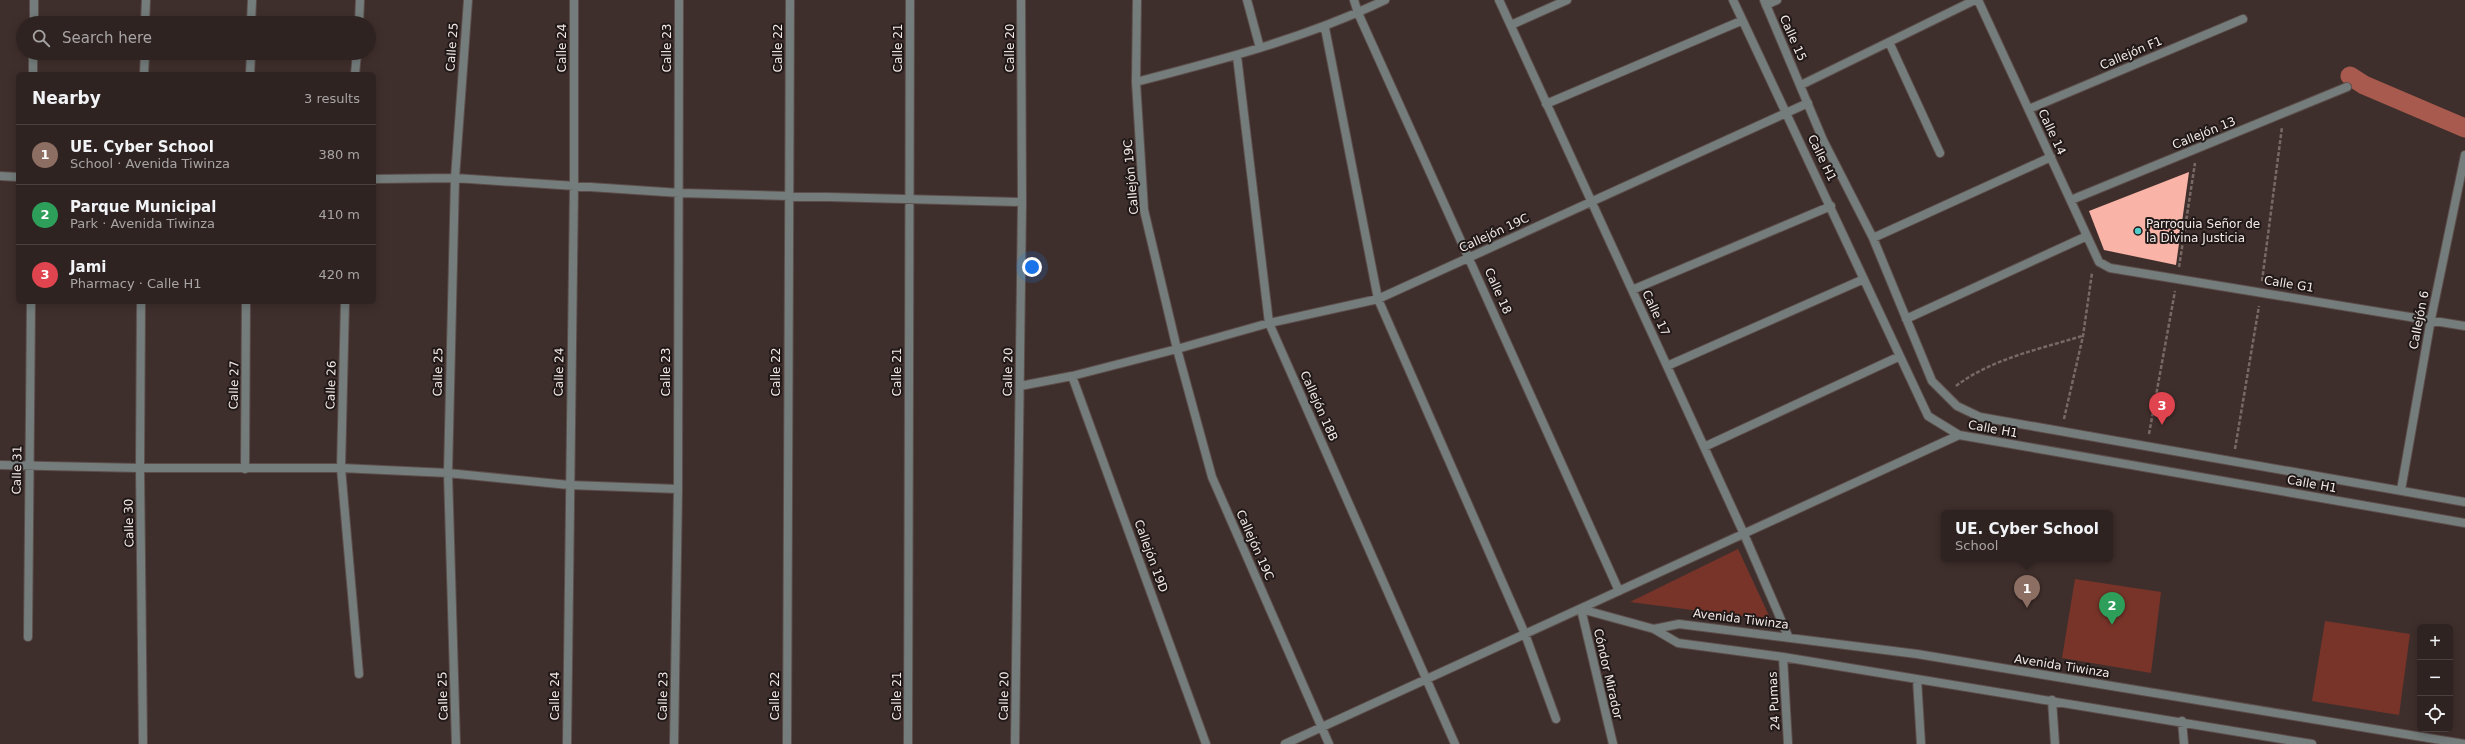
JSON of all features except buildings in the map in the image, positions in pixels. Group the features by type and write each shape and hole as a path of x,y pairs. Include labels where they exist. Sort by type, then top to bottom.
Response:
{"street":[{"path":"34,0 34,16"},
{"path":"145,16 146,0"},
{"path":"251,16 252,0"},
{"path":"359,16 360,0"},
{"name":"Calle 25","path":"456,744 448,473 455,178 468,0"},
{"name":"Calle 24","path":"567,744 569,485 574,186 574,0"},
{"name":"Calle 23","path":"674,744 678,489 680,193 679,0"},
{"name":"Calle 22","path":"787,744 790,0"},
{"name":"Calle 21","path":"908,744 910,0"},
{"name":"Calle 20","path":"1015,744 1022,202 1021,0"},
{"name":"Callejón 19C","path":"1137,0 1136,82 1144,210 1178,349 1212,477 1329,744"},
{"path":"1247,0 1260,48"},
{"name":"Calle 18","path":"1354,0 1358,13 1470,258 1619,591"},
{"path":"1136,82 1237,56 1325,28 1385,0"},
{"name":"Calle 17","path":"1499,0 1744,534 1788,636"},
{"path":"1511,25 1567,0"},
{"name":"Calle H1","path":"1733,0 1741,21 1831,206 1898,357 1928,416 1959,435 2465,522"},
{"path":"1765,3 1777,0"},
{"path":"1801,85 1975,0"},
{"name":"Calle 14","path":"1978,0 2099,262"},
{"name":"Calle 15","path":"1765,3 1801,85"},
{"name":"Callejón F1","path":"2029,109 2243,20"},
{"path":"1546,104 1741,21"},
{"path":"1325,28 1378,298 1525,634 1556,719"},
{"path":"1888,42 1940,153"},
{"name":"Callejón 18B","path":"1237,56 1269,323 1455,744"},
{"path":"33,60 33,72"},
{"path":"144,72 145,60"},
{"path":"250,72 251,60"},
{"path":"355,72 356,60"},
{"name":"Calle H1","path":"1801,85 1823,140 1873,238 1932,381 1957,406 1980,417 2465,502"},
{"name":"Callejón 13","path":"2070,200 2347,88"},
{"name":"Callejón 19C","path":"1178,349 1269,323 1378,298 1470,258 1591,201 1808,103"},
{"name":"Callejón 6","path":"2401,490 2431,319 2465,155"},
{"path":"1873,238 2051,157"},
{"path":"0,176 16,177"},
{"path":"376,179 455,178 680,193 1022,202"},
{"path":"1632,290 1831,206"},
{"path":"1906,319 2087,236"},
{"name":"Calle G1","path":"2099,262 2110,268 2431,319 2465,326"},
{"path":"1667,366 1864,279"},
{"name":"Calle 31","path":"28,637 31,304"},
{"name":"Calle 30","path":"141,304 140,468 144,744"},
{"name":"Calle 27","path":"245,469 246,304"},
{"name":"Calle 26","path":"345,304 340,468 359,674"},
{"path":"1020,386 1072,376 1178,349"},
{"path":"1704,447 1898,357"},
{"name":"Callejón 19D","path":"1072,376 1206,744"},
{"path":"1285,744 1959,435"},
{"path":"0,465 245,469 340,468 448,473 569,485 678,489"},
{"name":"Avenida Tiwinza","path":"1581,609 1654,629 1678,642 1917,678 2312,744"},
{"name":"Cóndor Mirador","path":"1581,609 1613,744"},
{"name":"Avenida Tiwinza","path":"1654,629 1679,624 1788,636 1917,654 2465,744"},
{"name":"24 Pumas","path":"1783,657 1788,744"},
{"path":"1917,678 1921,744"},
{"path":"2052,700 2055,744"},
{"path":"2182,722 2184,744"}],"path":[{"path":"2146,446 2178,279 2197,149"},
{"path":"2062,431 2083,336 2090,277 2099,262"},
{"path":"1946,395 1969,376 2020,355 2083,336"}],"shaded area":[{"path":"1738,549 1771,620 1630,602"},
{"path":"2075,579 2161,592 2151,673 2062,658"},
{"path":"2325,621 2410,634 2399,715 2312,701"}],"waterway":[{"path":"2350,76 2364,85 2465,128"}],"place":[{"name":"Parroquia Señor de la Divina Justicia","path":"2138,231"},
{"name":"Jami","path":"2162,425"},
{"name":"UE. Cyber School","path":"2027,608"},
{"name":"Parque Municipal","path":"2112,625"}]}
